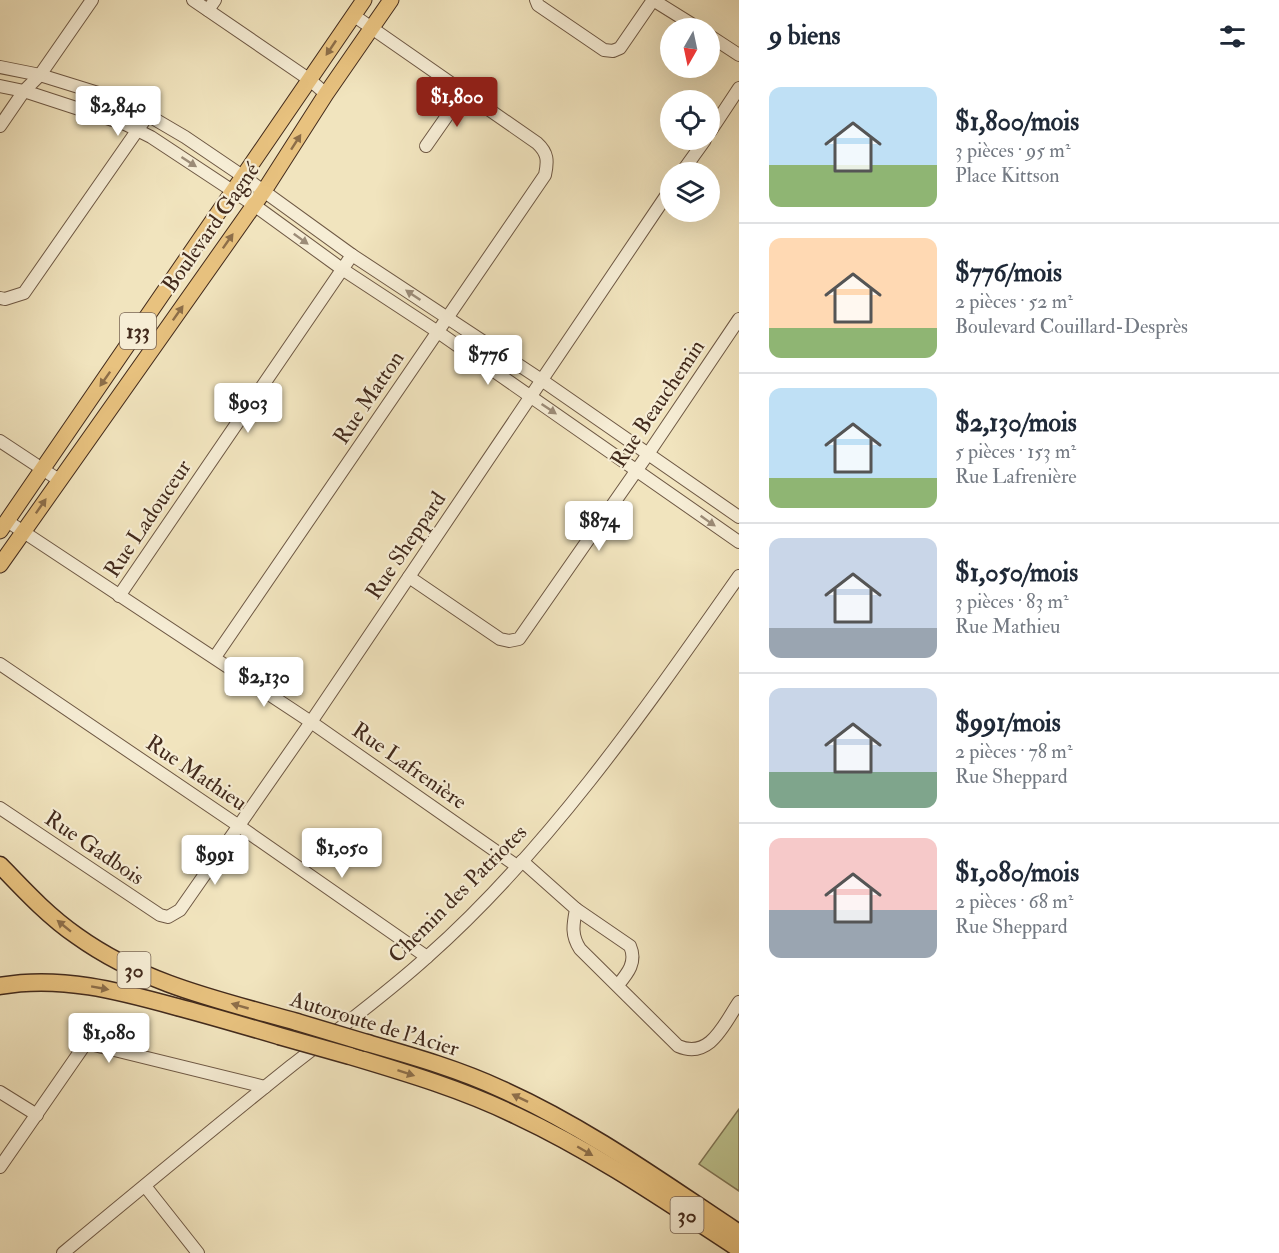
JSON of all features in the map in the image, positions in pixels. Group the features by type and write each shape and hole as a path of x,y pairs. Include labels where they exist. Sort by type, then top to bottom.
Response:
{"highway":[{"name":"Autoroute de l'Acier","path":"0,865 40,906 69,930 118,962 174,987 440,1065 500,1088 572,1126 739,1250"},
{"name":"Autoroute de l'Acier","path":"0,986 32,982 61,982 147,998 429,1081 494,1105 639,1175 739,1233"}],"main road":[{"name":"Boulevard Gagné","path":"4,526 364,0"},
{"name":"Boulevard Gagné","path":"0,566 254,206 326,94 391,0"}],"street":[{"path":"0,126 24,91 40,75 92,0"},
{"path":"193,0 212,5 326,94"},
{"path":"536,0 538,5 604,50 613,51 620,48 653,0 682,18"},
{"path":"353,15 463,93 426,146"},
{"path":"720,43 739,55"},
{"path":"0,67 40,75 98,93 148,115 244,177 352,255 543,381 739,517"},
{"path":"0,86 24,91 138,130 234,192 739,542"},
{"path":"720,117 739,88"},
{"name":"Rue Matton","path":"215,657 545,175 548,158 544,149 463,93"},
{"path":"0,298 5,300 15,298 24,293 148,115"},
{"name":"Rue Sheppard","path":"168,917 180,910 311,722 660,205"},
{"name":"Rue Ladouceur","path":"118,596 352,255"},
{"name":"Rue Beauchemin","path":"409,577 500,639 509,641 519,639 739,319"},
{"path":"0,441 59,480"},
{"name":"Rue Lafrenière","path":"4,526 23,531 118,596 215,657 520,864 576,909 630,946 633,952 632,964 627,975 618,985"},
{"name":"Chemin des Patriotes","path":"63,1253 428,957 520,864 575,799 739,576"},
{"name":"Rue Mathieu","path":"0,664 428,957"},
{"name":"Rue Gadbois","path":"0,807 160,915 168,917"},
{"path":"576,909 574,940 580,949 678,1046 688,1050 697,1050 711,1042 739,1002"},
{"path":"0,1167 86,1043 265,1087"},
{"path":"0,1092 37,1115"},
{"path":"145,1186 198,1253"}],"green space":[{"path":"739,1109 739,1191 699,1164"}]}
